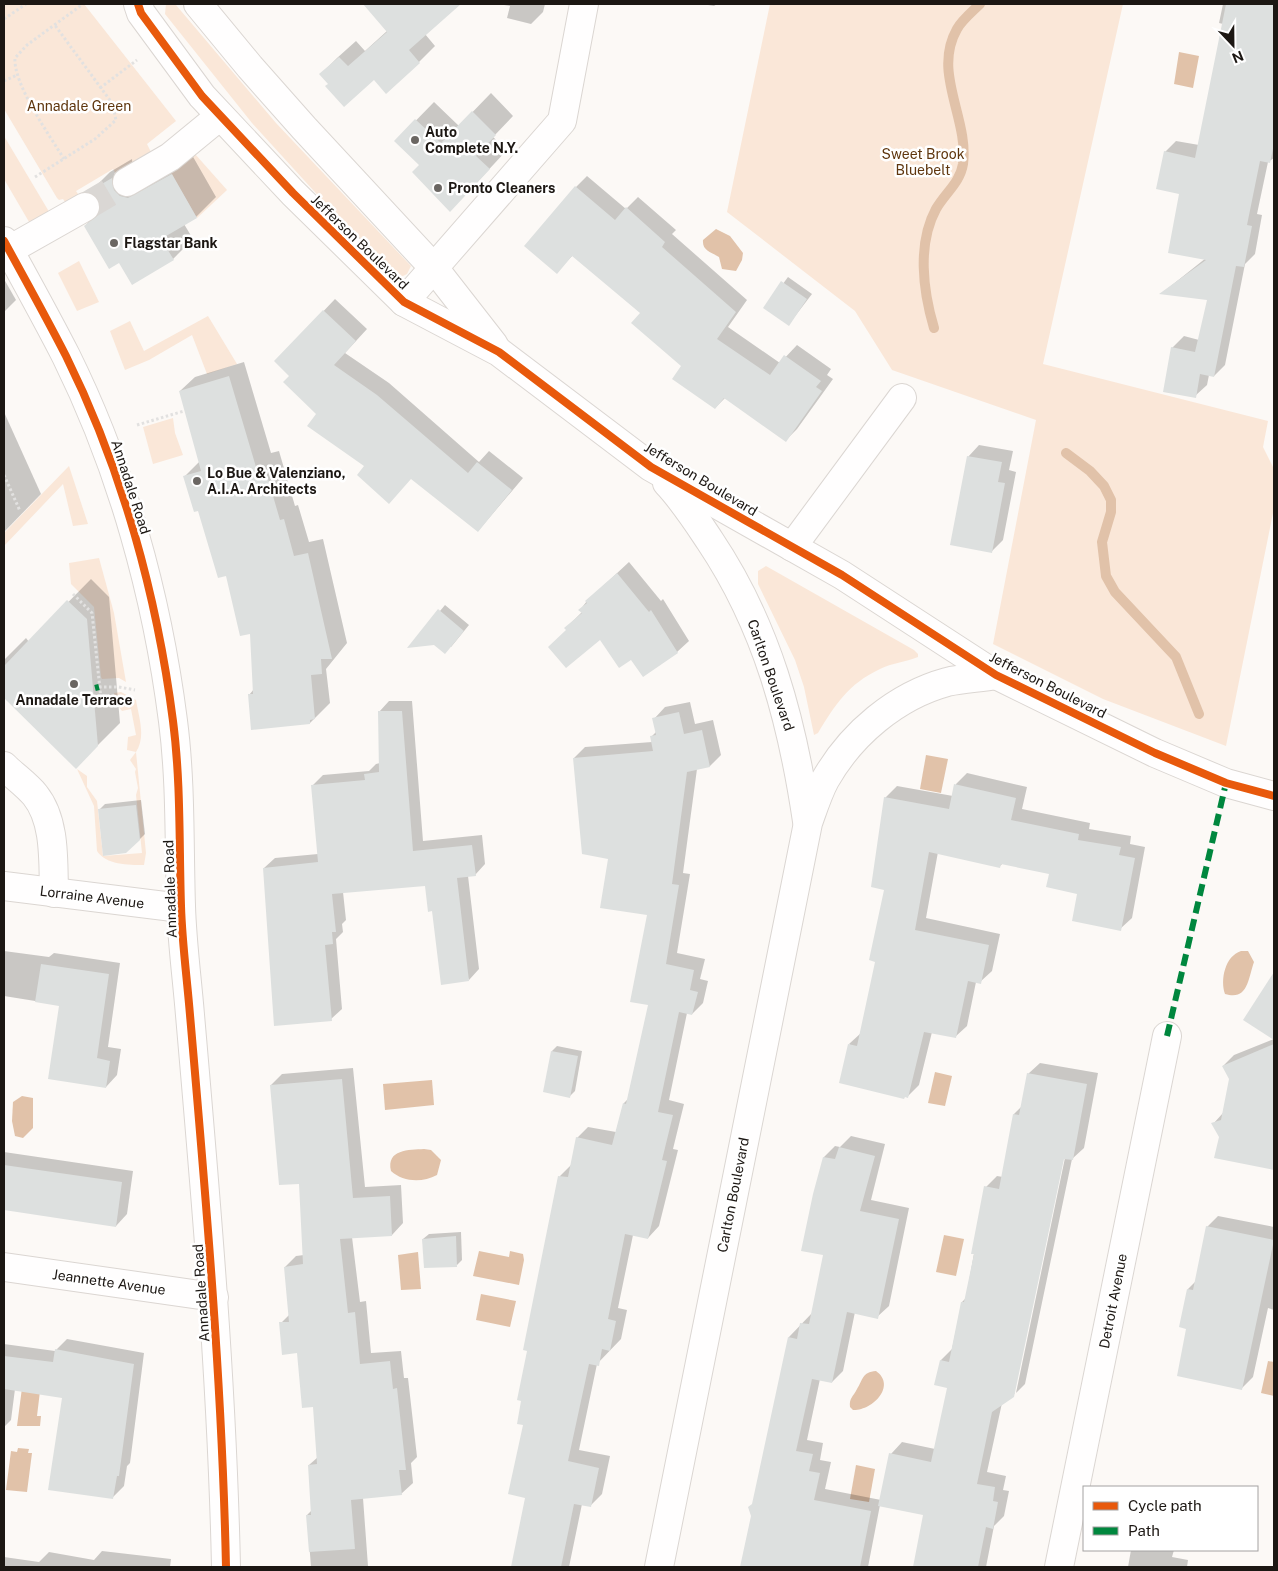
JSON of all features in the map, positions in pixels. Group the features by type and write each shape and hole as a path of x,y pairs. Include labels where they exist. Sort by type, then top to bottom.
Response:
{"street":[{"name":"Jefferson Boulevard","path":"138,4 141,13 185,74 220,116 300,200 404,302 499,352 651,467 842,576 996,675 1155,753 1226,783 1274,796"},
{"name":"Jefferson Boulevard","path":"198,4 274,94 434,268 499,352"},
{"path":"404,302 562,121 584,4"},
{"path":"127,182 170,157 220,116"},
{"path":"6,246 85,206"},
{"name":"Annadale Road","path":"6,246 66,356 105,448 138,549 157,624 174,723 181,814 181,908 214,1297 221,1410 226,1567"},
{"path":"792,547 902,398"},
{"name":"Carlton Boulevard","path":"651,467 682,499 734,577 762,637 787,716 799,767 808,823"},
{"name":"Carlton Boulevard","path":"659,1567 808,823 824,781 846,748 874,721 908,698 947,682 996,675"},
{"path":"4,766 35,795 46,814 53,850 54,893"},
{"name":"Lorraine Avenue","path":"4,886 181,908"},
{"name":"Detroit Avenue","path":"1059,1567 1167,1036"},
{"name":"Jeannette Avenue","path":"4,1267 214,1297"}],"path":[{"path":"4,19 26,4"},
{"path":"64,159 17,75 15,58 27,45 83,4"},
{"path":"35,177 106,131 116,120 112,103 54,24"},
{"path":"100,88 136,60"},
{"path":"4,81 17,75"},
{"path":"137,424 184,410"},
{"path":"4,475 20,511"},
{"path":"72,594 92,613 101,699"},
{"path":"99,687 119,687 135,690"}],"green space":[{"name":"Annadale Green","path":"4,4 84,4 176,121 147,144 154,158 152,161 70,209 63,199 59,200 57,198 4,109","holes":["113,169 117,176 80,197 76,191"]},
{"path":"166,4 176,5 276,123 411,266 407,274 401,277 393,273 334,213 252,123 165,14"},
{"name":"Sweet Brook Bluebelt","path":"770,4 1123,4 1043,364 1268,421 1263,447 1274,469 1274,508 1226,746 1103,699 993,644 1036,420 892,370 855,311 727,212"},
{"path":"4,136 51,215 32,227 4,179"},
{"path":"195,154 227,190 197,218 169,170"},
{"path":"79,261 99,302 77,311 58,273"},
{"path":"208,316 237,364 207,374 192,335 149,360 125,370 110,331 130,321 144,351"},
{"path":"173,418 175,433 183,455 153,464 143,427"},
{"path":"69,466 88,524 73,526 63,484 4,546 4,533"},
{"path":"99,558 114,613 126,682 119,678 102,679 94,607 71,584 69,563"},
{"path":"766,566 914,650 918,657 885,667 859,681 843,696 818,733 814,735 804,687 795,660 758,584 758,571"},
{"path":"121,692 136,700 141,740 136,752 127,750 128,737 136,735 131,709 122,711 115,702 114,693"},
{"path":"136,752 146,853 144,865 112,862 101,856 97,851 94,806 77,769 87,776 87,787 97,801 103,856 142,853 136,795 138,788 136,769 130,760"}],"shaded area":[{"path":"1179,52 1199,56 1193,88 1174,84"},
{"path":"716,229 730,236 743,253 742,260 736,271 722,269 719,257 704,247 703,240"},
{"path":"926,755 948,759 941,793 920,789"},
{"path":"1241,951 1248,951 1254,962 1246,987 1238,994 1225,994 1223,982 1225,969 1231,958"},
{"path":"935,1072 952,1076 945,1106 928,1103"},
{"path":"432,1080 434,1105 385,1110 383,1084"},
{"path":"22,1096 33,1098 33,1128 23,1138 15,1136 12,1121 13,1102"},
{"path":"431,1150 441,1160 437,1175 431,1178 413,1180 396,1175 391,1171 390,1164 395,1155 400,1152"},
{"path":"944,1235 964,1239 956,1276 936,1272"},
{"path":"479,1251 509,1257 510,1251 523,1254 524,1260 519,1285 473,1276"},
{"path":"418,1252 421,1289 401,1290 398,1255"},
{"path":"481,1294 516,1301 510,1327 476,1320"},
{"path":"1268,1361 1274,1362 1274,1396 1261,1393"},
{"path":"876,1371 882,1377 884,1384 880,1396 868,1406 853,1410 850,1407 850,1402 862,1380 868,1373"},
{"path":"22,1388 40,1391 37,1416 41,1416 40,1426 17,1426"},
{"path":"18,1448 29,1449 28,1453 32,1453 27,1492 6,1490 11,1451 17,1452"},
{"path":"856,1465 875,1469 869,1502 850,1499"}],"building":[{"path":"363,4 461,4 409,50 420,63 386,94 374,80 344,107 325,86 328,84 319,74 339,57 348,66 387,32"},
{"path":"1226,4 1274,4 1274,144 1270,163 1260,161 1247,225 1252,226 1244,267 1236,266 1214,377 1200,374 1196,398 1163,392 1171,347 1195,352 1207,300 1159,294 1206,260 1168,253 1179,194 1156,189 1164,151 1195,158"},
{"path":"472,111 496,135 476,156 490,169 450,212 412,172 419,165 394,141 415,119 441,143"},
{"path":"172,174 197,218 161,239 174,260 132,285 119,263 109,269 84,226 98,215 101,208 98,199 88,192 112,178 114,190 120,196 128,198"},
{"path":"575,186 615,220 626,207 665,242 662,247 736,312 717,339 770,375 784,355 821,381 816,387 822,391 786,442 724,398 715,409 672,379 681,366 631,323 640,313 572,256 557,274 524,246"},
{"path":"781,281 807,299 789,326 763,308"},
{"path":"323,310 356,341 334,365 377,395 468,473 477,462 512,490 478,532 411,479 389,504 357,475 364,466 307,426 316,414 283,382 289,376 274,361"},
{"path":"229,376 256,467 264,465 280,520 284,519 294,556 308,553 332,659 321,659 322,674 311,675 315,719 310,720 310,724 251,730 248,694 253,694 250,634 240,636 226,576 218,578 198,511 194,512 183,476 201,471 179,391"},
{"path":"967,456 1002,462 998,482 1005,483 992,553 950,545"},
{"path":"617,573 649,612 651,610 678,653 643,677 631,660 619,668 600,640 566,668 548,647 566,630 564,628 582,613 578,610 587,603 585,601"},
{"path":"67,600 87,619 98,746 76,769 4,698 4,666"},
{"path":"438,609 464,631 445,654 434,645 407,648"},
{"path":"378,711 402,711 413,851 472,845 476,876 457,878 469,981 441,985 432,911 428,912 425,886 332,894 336,932 332,932 333,944 325,945 332,1021 274,1026 263,868 318,862 311,785 365,780 364,774 379,772"},
{"path":"679,712 684,734 702,730 710,767 687,772 672,884 679,885 666,964 694,970 690,990 698,992 692,1015 679,1012 658,1112 673,1115 662,1160 667,1161 648,1239 625,1234 608,1319 616,1321 610,1351 602,1349 599,1366 589,1364 568,1461 599,1468 591,1507 574,1504 561,1567 511,1567 525,1498 508,1494 523,1425 517,1424 521,1401 517,1400 527,1351 523,1350 558,1176 568,1177 576,1137 612,1145 623,1103 626,1104 648,1005 630,1002 647,915 600,908 608,859 582,854 573,758 653,751 650,736 656,735 652,718"},
{"path":"954,784 1016,798 1011,820 1079,834 1078,840 1121,847 1119,855 1135,858 1121,931 1072,921 1077,894 1046,887 1049,874 1001,864 1000,868 929,852 915,930 989,945 981,984 968,981 956,1038 924,1032 908,1098 905,1097 904,1099 839,1083 848,1044 857,1046 875,962 869,960 884,890 871,887 884,797 949,809"},
{"path":"136,805 140,840 126,853 103,856 98,809"},
{"path":"41,964 109,974 97,1058 110,1061 106,1088 48,1079 59,1006 35,1002"},
{"path":"1274,972 1274,1040 1243,1020"},
{"path":"1274,1044 1274,1170 1214,1158 1219,1137 1211,1123 1221,1120 1229,1079 1222,1066"},
{"path":"551,1051 578,1056 570,1098 543,1092"},
{"path":"1027,1073 1087,1084 1073,1160 1064,1159 1014,1397 992,1412 977,1484 995,1487 993,1501 998,1502 993,1529 986,1527 978,1567 913,1567 923,1515 878,1506 889,1453 931,1462 947,1388 934,1385 940,1360 949,1362 961,1302 964,1302 974,1254 971,1254 984,1186 999,1189 1013,1114 1019,1115"},
{"path":"342,1079 353,1198 390,1196 392,1236 340,1239 348,1313 355,1312 360,1364 390,1361 393,1389 397,1388 406,1470 399,1470 402,1495 351,1500 355,1549 309,1552 306,1515 311,1515 308,1465 317,1464 313,1407 302,1408 297,1353 282,1355 279,1322 289,1322 284,1267 303,1264 299,1184 279,1185 270,1085"},
{"path":"839,1147 875,1156 860,1211 899,1219 878,1319 847,1312 832,1383 812,1379 796,1451 813,1454 809,1471 820,1473 814,1500 871,1511 860,1567 740,1567 751,1516 748,1507 752,1504 788,1337 797,1339 800,1323 809,1324 823,1255 801,1251 813,1194 823,1157 835,1159"},
{"path":"4,1165 122,1182 116,1227 4,1210"},
{"path":"1206,1226 1274,1240 1242,1390 1177,1376 1186,1329 1179,1327 1187,1289 1193,1290"},
{"path":"456,1236 457,1267 424,1268 422,1239"},
{"path":"55,1349 134,1364 119,1476 117,1476 113,1499 48,1490 62,1398 4,1389 4,1356 53,1362"}],"waterway":[{"path":"934,328 925,283 924,252 926,237 936,209 956,182 963,164 961,130 949,79 948,62 950,46 959,26 980,4"},
{"path":"1066,453 1090,471 1104,486 1111,500 1111,512 1102,542 1106,576 1115,592 1176,657 1199,714"}],"tunnel":[{"path":"85,207 127,182"}],"marked path":[{"path":"95,688 99,687"},
{"path":"1167,1036 1226,783"}],"cycle path":[{"path":"138,4 141,13 202,96 293,193 404,302 499,352 651,467 842,575 996,675 1155,753 1226,783 1274,796"},
{"path":"4,241 66,356 104,443 120,488 147,580 166,674 176,744 182,933 202,1153 212,1291 221,1429 226,1567"}],"place":[{"name":"Auto Complete N.Y.","path":"415,140"},
{"name":"Pronto Cleaners","path":"438,188"},
{"name":"Flagstar Bank","path":"114,243"},
{"name":"Lo Bue & Valenziano, A.I.A. Architects","path":"197,481"},
{"name":"Annadale Terrace","path":"74,684"}]}
